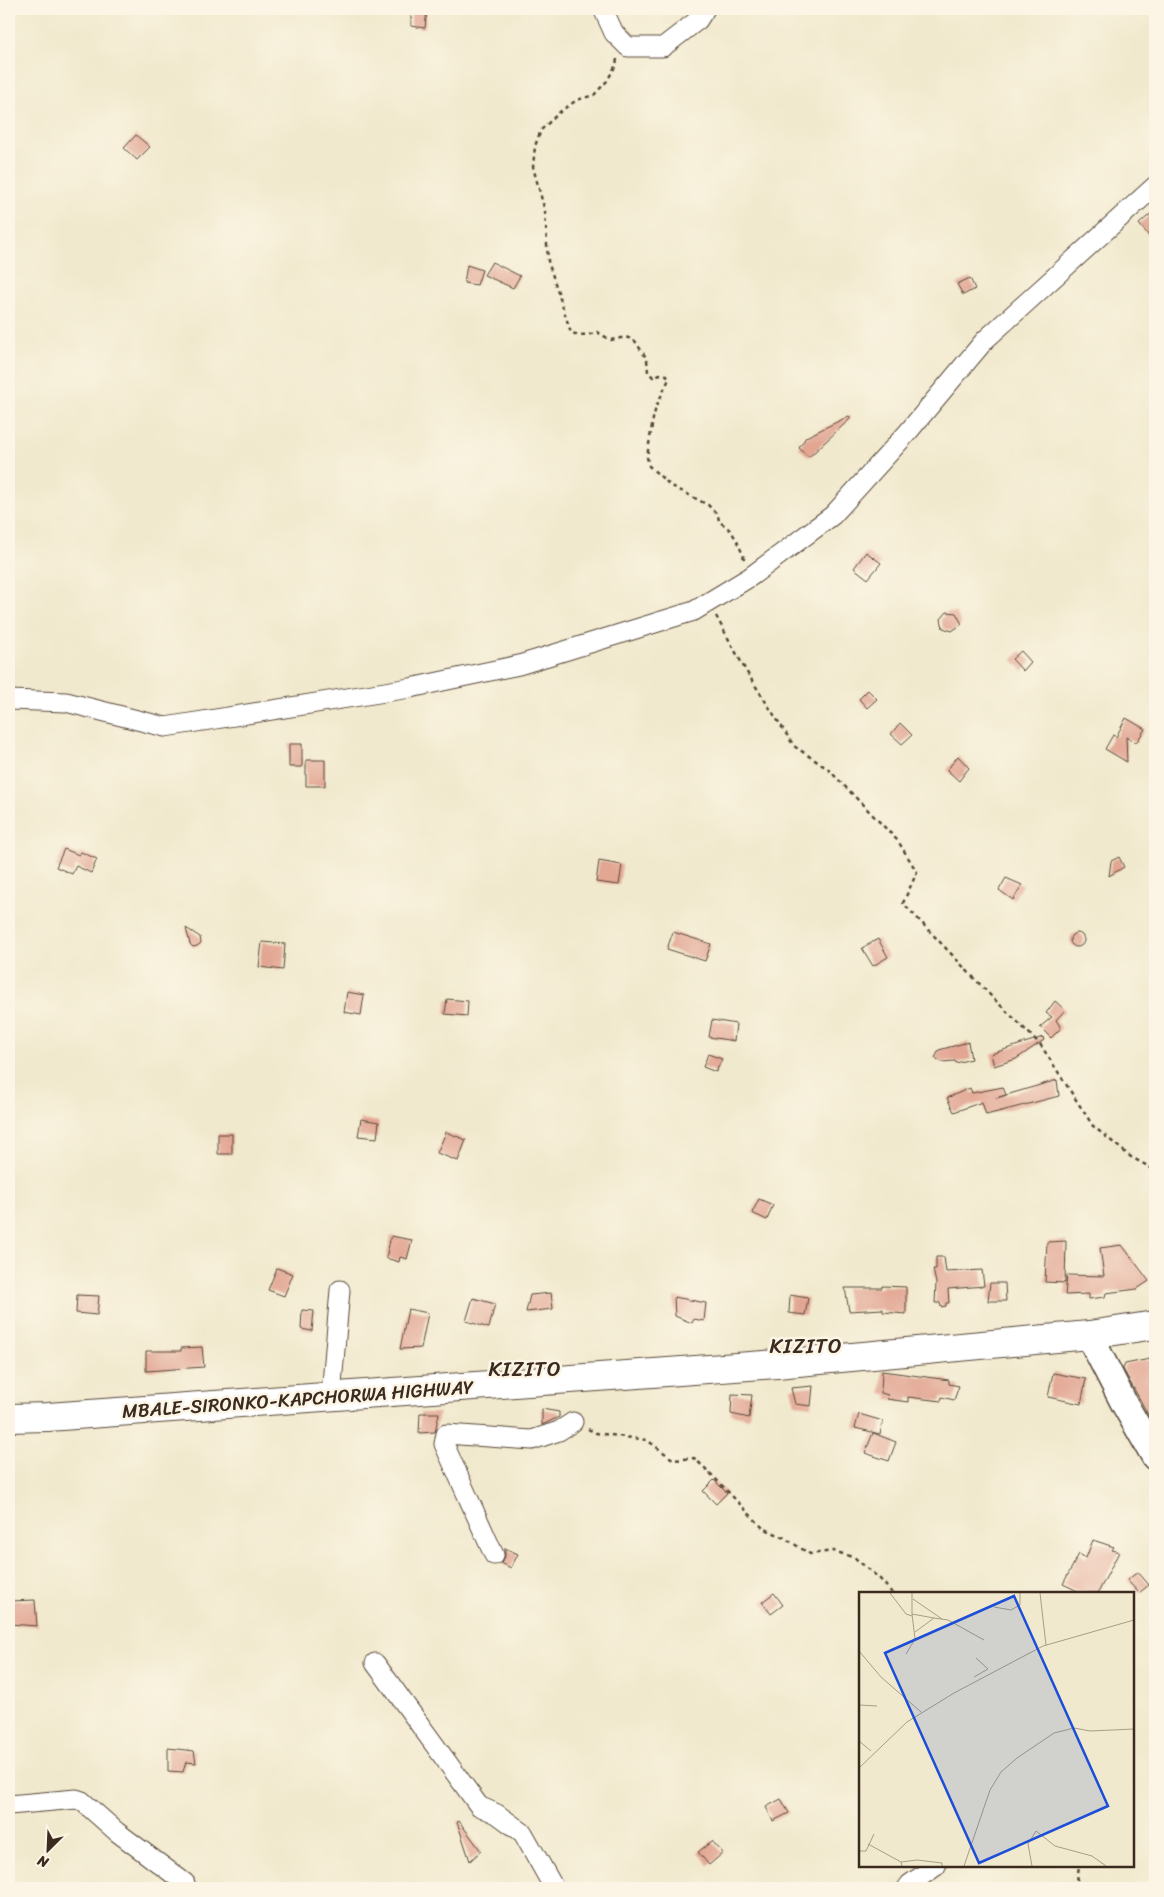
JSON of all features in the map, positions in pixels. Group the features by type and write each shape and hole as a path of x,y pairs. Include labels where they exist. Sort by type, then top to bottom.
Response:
{"main road":[{"name":"MBALE-SIRONKO-KAPCHORWA HIGHWAY","path":"9,1418 777,1364 1089,1335 1155,1325"}],"street":[{"path":"603,9 614,33 628,48 663,47 698,20 705,9"},
{"path":"9,700 66,702 165,727 410,688 519,665 694,611 750,577 833,515 908,432 985,340 1155,186"},
{"path":"331,1396 340,1290"},
{"path":"1089,1335 1125,1405 1155,1457"},
{"path":"494,1555 444,1444 446,1434 532,1440 559,1431 573,1422"},
{"path":"375,1662 479,1806 497,1814 522,1833 554,1888"},
{"path":"9,1805 76,1799 82,1801 118,1832 185,1883"},
{"path":"907,1888 935,1867"}],"path":[{"path":"619,38 616,65 607,82 594,95 577,100 562,110 541,130 535,146 533,167 545,212 548,261 571,333 581,335 597,332 611,340 626,338 635,341 647,359 650,375 653,377 660,374 667,375 669,379 656,407 653,419 647,457 650,466 670,485 708,505 718,515 719,522 728,526 739,544 750,577"},
{"path":"708,602 746,671 794,746 828,769 898,841 917,872 903,904 1040,1044 1093,1126 1131,1157 1155,1170"},
{"path":"573,1422 596,1433 647,1440 674,1460 694,1458 708,1470 763,1528 783,1537 810,1554 834,1550 855,1558 880,1579 891,1592"},
{"path":"1076,1888 1079,1867"}],"building":[{"path":"411,9 427,9 425,28 411,26"},
{"path":"136,135 150,147 137,160 124,148"},
{"path":"1155,210 1155,243 1139,224"},
{"path":"492,262 520,276 513,288 484,275"},
{"path":"467,265 482,270 477,285 464,283"},
{"path":"970,278 975,289 963,295 957,284"},
{"path":"849,416 851,418 809,457 799,448 806,437"},
{"path":"866,552 881,563 868,579 854,568"},
{"path":"947,612 956,613 962,624 952,631 943,628 941,619"},
{"path":"1021,651 1031,662 1023,671 1012,659"},
{"path":"868,690 877,699 867,708 859,699"},
{"path":"1126,718 1145,729 1136,743 1126,737 1127,762 1105,749 1113,735 1116,737"},
{"path":"900,723 912,735 902,744 891,734"},
{"path":"289,744 302,744 302,767 289,767"},
{"path":"958,756 969,768 959,781 947,770"},
{"path":"306,760 325,760 325,786 306,786"},
{"path":"64,849 79,855 81,852 97,859 91,873 76,866 72,874 56,867"},
{"path":"1119,857 1124,867 1109,876 1111,861"},
{"path":"599,861 622,865 619,885 596,882"},
{"path":"1006,878 1022,885 1013,900 999,890"},
{"path":"186,928 200,937 201,943 193,947 190,944"},
{"path":"673,932 711,944 705,961 667,949"},
{"path":"1077,933 1082,935 1084,940 1082,945 1077,947 1072,945 1070,940 1072,935"},
{"path":"878,939 888,957 873,966 862,948"},
{"path":"262,942 285,944 283,970 259,967"},
{"path":"347,992 364,995 361,1015 344,1012"},
{"path":"447,999 468,1001 467,1016 445,1014"},
{"path":"1055,1001 1065,1010 1056,1020 1061,1028 1051,1038 1040,1027 1052,1017 1046,1013"},
{"path":"712,1020 736,1024 734,1041 709,1037"},
{"path":"1043,1037 1044,1040 1016,1059 994,1066 991,1054"},
{"path":"968,1042 971,1059 956,1063 955,1061 942,1062 935,1058 939,1050"},
{"path":"708,1054 722,1059 716,1072 703,1067"},
{"path":"1057,1080 1059,1096 986,1115 982,1102 954,1112 947,1098 970,1088 972,1093 1003,1087 1006,1095 996,1098"},
{"path":"361,1119 379,1122 377,1138 358,1136"},
{"path":"446,1132 466,1140 458,1161 437,1153"},
{"path":"218,1134 232,1134 232,1154 218,1154"},
{"path":"759,1199 773,1205 767,1220 752,1213"},
{"path":"391,1236 412,1240 407,1259 400,1257 399,1262 386,1258"},
{"path":"1066,1241 1065,1283 1045,1282 1047,1242"},
{"path":"1122,1245 1149,1281 1137,1289 1106,1293 1105,1297 1089,1299 1089,1294 1065,1295 1067,1275 1104,1276 1100,1248"},
{"path":"936,1257 944,1257 946,1272 982,1270 984,1286 948,1289 949,1303 941,1307 940,1303 935,1303 936,1283 933,1269 936,1269"},
{"path":"277,1268 293,1274 284,1296 268,1290"},
{"path":"990,1283 1005,1283 1006,1301 988,1301"},
{"path":"882,1286 906,1287 906,1314 883,1312 883,1309 849,1311 845,1288 882,1288"},
{"path":"551,1293 553,1309 526,1312 530,1295"},
{"path":"77,1295 99,1296 97,1315 76,1313"},
{"path":"790,1295 808,1298 805,1315 789,1313"},
{"path":"674,1297 706,1303 704,1321 694,1319 692,1323 675,1316"},
{"path":"473,1298 495,1304 489,1328 466,1321"},
{"path":"408,1309 428,1313 421,1348 400,1349"},
{"path":"302,1310 314,1311 312,1331 301,1329"},
{"path":"202,1347 204,1367 146,1371 146,1351 181,1351 181,1348"},
{"path":"1155,1358 1155,1427 1123,1369 1125,1364"},
{"path":"882,1371 949,1380 949,1384 959,1386 954,1400 942,1397 941,1401 908,1397 908,1402 887,1399 888,1395 881,1393"},
{"path":"1053,1373 1086,1379 1081,1404 1048,1397"},
{"path":"813,1386 811,1406 795,1404 791,1388"},
{"path":"732,1394 752,1395 749,1418 731,1414"},
{"path":"542,1409 559,1412 559,1417 542,1425"},
{"path":"420,1413 439,1413 435,1432 419,1433"},
{"path":"859,1414 883,1421 880,1434 855,1428"},
{"path":"873,1433 896,1442 889,1461 865,1453"},
{"path":"714,1480 727,1493 716,1504 703,1491"},
{"path":"1093,1540 1114,1547 1112,1550 1119,1552 1099,1592 1080,1592 1063,1584 1079,1554 1086,1558"},
{"path":"505,1548 518,1554 511,1568 501,1563 505,1557"},
{"path":"1138,1572 1149,1585 1139,1593 1127,1580"},
{"path":"774,1593 783,1605 771,1614 762,1602"},
{"path":"35,1600 37,1626 9,1624 9,1601"},
{"path":"168,1748 194,1751 196,1763 186,1762 183,1772 168,1771"},
{"path":"781,1799 789,1813 773,1821 766,1807"},
{"path":"459,1821 481,1851 470,1861 457,1822"},
{"path":"712,1841 723,1853 709,1865 698,1852"}],"district":[{"name":"KIZITO","path":"806,1346"},
{"name":"KIZITO","path":"525,1369"}]}
